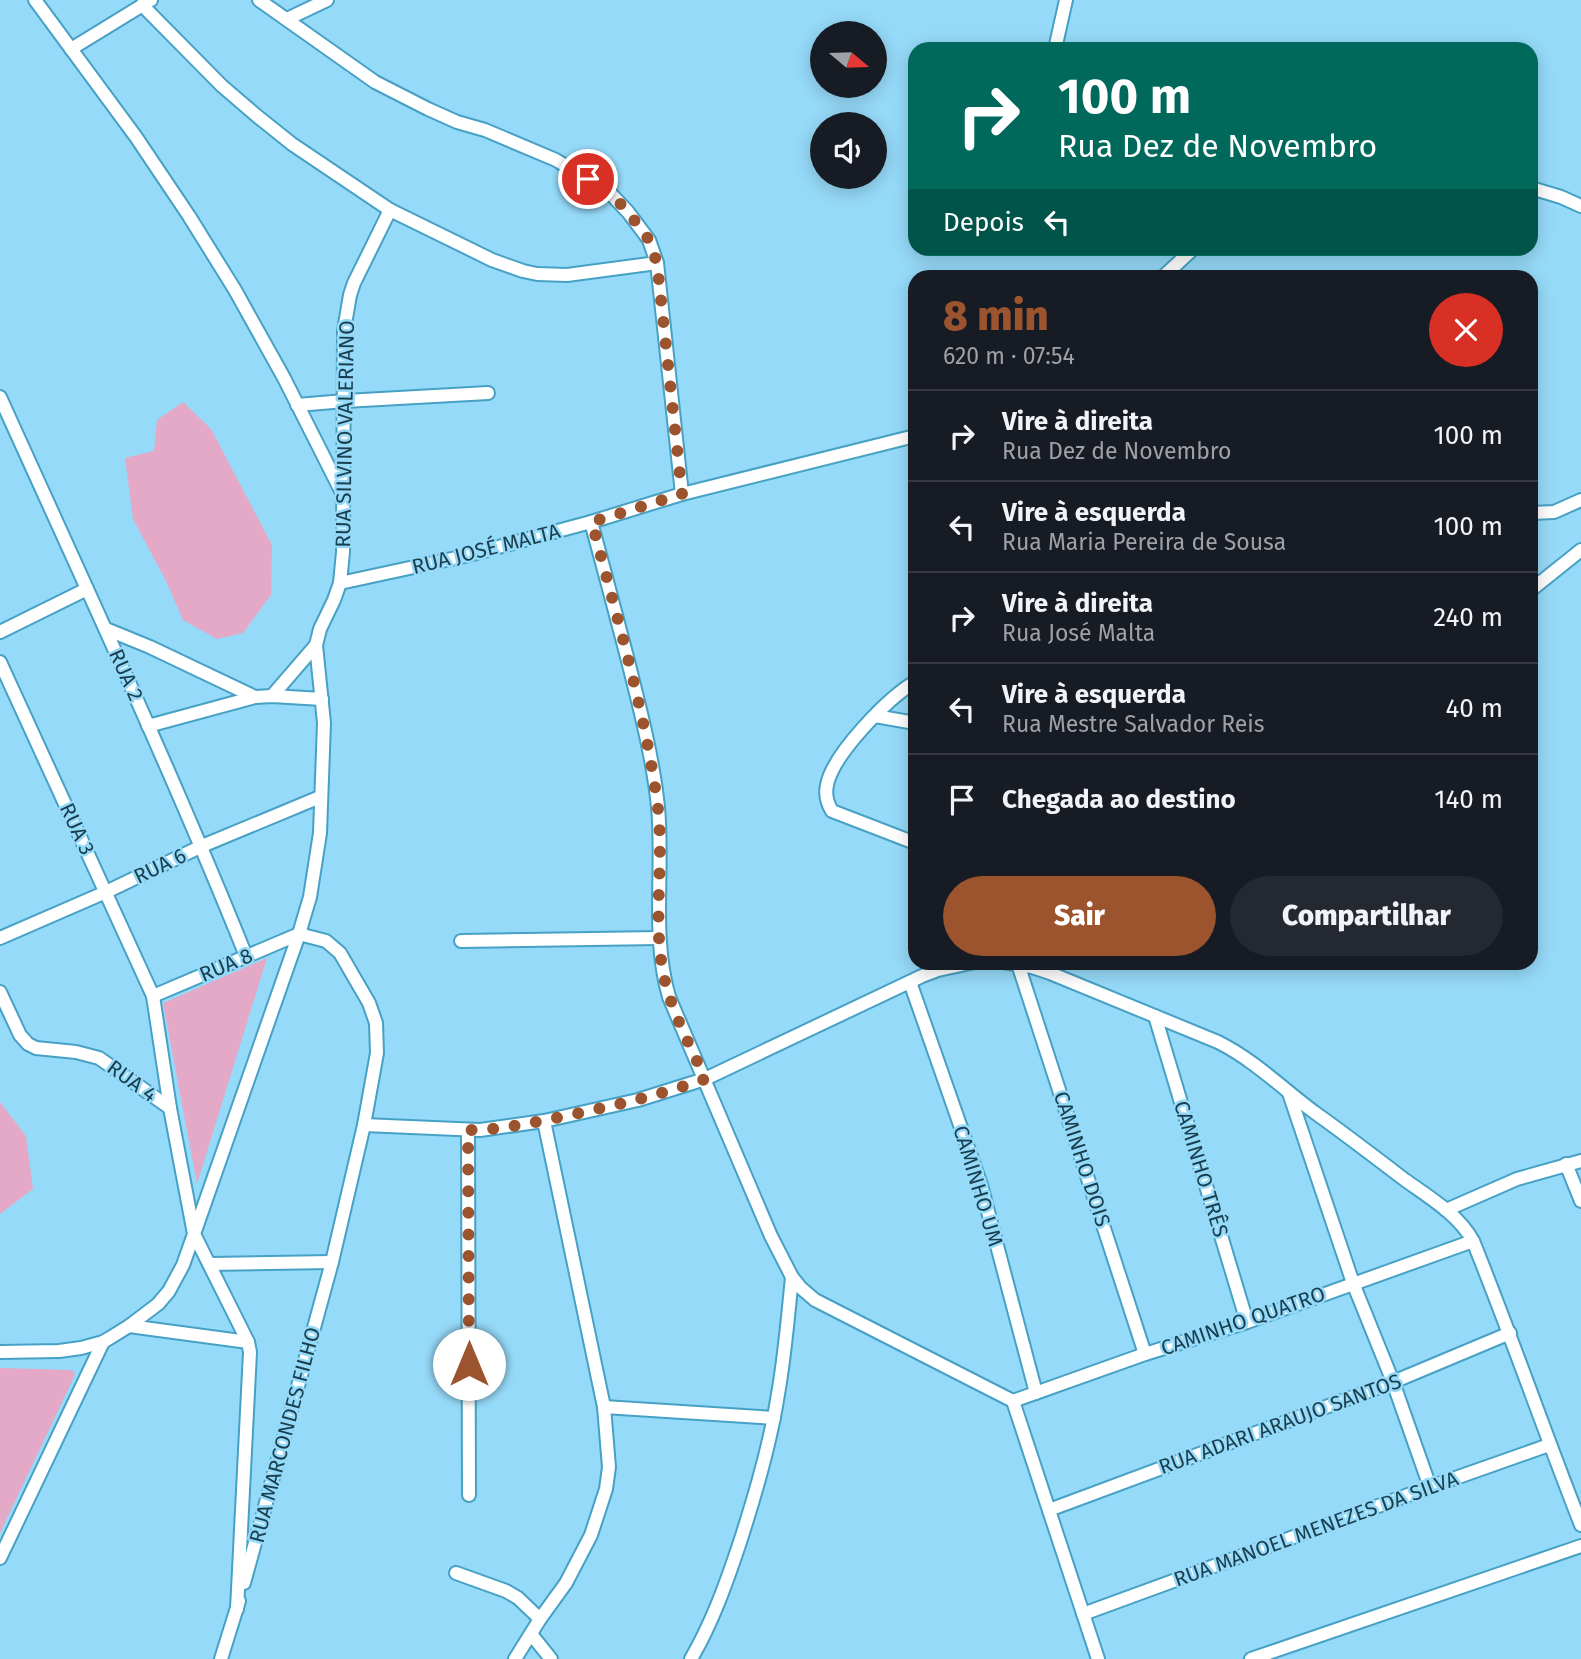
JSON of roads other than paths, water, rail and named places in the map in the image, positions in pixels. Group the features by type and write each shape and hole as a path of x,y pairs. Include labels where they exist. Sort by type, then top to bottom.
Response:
{"street":[{"path":"35,0 136,136 189,216 235,290 343,494"},
{"path":"259,0 375,82 457,122 485,130 556,160 610,193 628,212 649,240 657,263 682,494"},
{"path":"287,19 327,0"},
{"path":"1057,42 1066,0"},
{"path":"71,49 146,2 222,86 257,116 292,144 390,210 492,260 530,273 567,275 657,263"},
{"path":"1538,190 1581,206"},
{"name":"RUA SILVINO VALERIANO","path":"316,645 340,583 343,552 344,330 350,295 390,210"},
{"path":"1170,270 1185,256"},
{"path":"297,405 488,393"},
{"name":"RUA 2","path":"0,397 202,846 246,957"},
{"name":"RUA JOSÉ MALTA","path":"340,583 465,556 592,522 682,494 908,438"},
{"path":"1538,513 1554,512 1581,500"},
{"path":"592,522 643,719 653,773 660,842 659,938 669,997 771,1236 792,1276 801,1289 815,1300 1013,1401 1098,1659"},
{"path":"1538,584 1581,550"},
{"path":"0,632 87,589"},
{"path":"106,629 255,697"},
{"path":"272,696 316,645"},
{"path":"0,1352 59,1352 103,1342 130,1326 158,1304 180,1272 310,897 320,833 324,752 324,723 316,645"},
{"name":"RUA 3","path":"0,662 153,996 170,1108 194,1234 248,1342"},
{"path":"908,686 875,716 848,747 831,773 826,791 828,805 832,811 908,840"},
{"path":"148,726 255,697 322,699"},
{"path":"875,716 908,722"},
{"name":"RUA 6","path":"0,938 202,846 320,797"},
{"name":"RUA 8","path":"153,996 299,934"},
{"name":"RUA MARCONDES FILHO","path":"221,1659 332,1262 364,1125 377,1053 376,1023 369,1003 337,948 326,941 299,934"},
{"path":"461,941 659,938"},
{"path":"364,1125 468,1130 501,1128 638,1100 705,1079 932,970"},
{"name":"CAMINHO DOIS","path":"1020,970 1145,1354"},
{"path":"1039,970 1218,1041 1248,1059 1289,1093 1446,1210 1470,1234 1581,1525"},
{"name":"CAMINHO UM","path":"910,982 981,1185 1036,1393"},
{"name":"RUA 4","path":"0,992 20,1035 28,1044 36,1048 99,1058 170,1108"},
{"name":"CAMINHO TRÊS","path":"1155,1016 1247,1322"},
{"path":"1289,1093 1353,1283 1393,1382 1430,1487"},
{"path":"515,1659 566,1583 591,1535 609,1467 604,1407 544,1121"},
{"path":"468,1130 469,1494"},
{"path":"1446,1210 1517,1179 1581,1161"},
{"path":"1566,1164 1581,1201"},
{"name":"CAMINHO QUATRO","path":"1013,1401 1474,1241"},
{"path":"209,1264 332,1262"},
{"path":"691,1659 703,1639 730,1572 755,1494 779,1393 792,1276"},
{"path":"130,1326 248,1342"},
{"name":"RUA ADARI ARAUJO SANTOS","path":"1049,1510 1393,1382 1510,1334"},
{"path":"0,1558 103,1342"},
{"name":"RUA MARCONDES FILHO","path":"237,1609 250,1361 248,1342"},
{"path":"604,1407 774,1418"},
{"name":"RUA MANOEL MENEZES DA SILVA","path":"1083,1614 1549,1445"},
{"path":"1251,1659 1581,1546"},
{"path":"456,1573 506,1591 540,1619"},
{"path":"531,1634 551,1659"}]}
